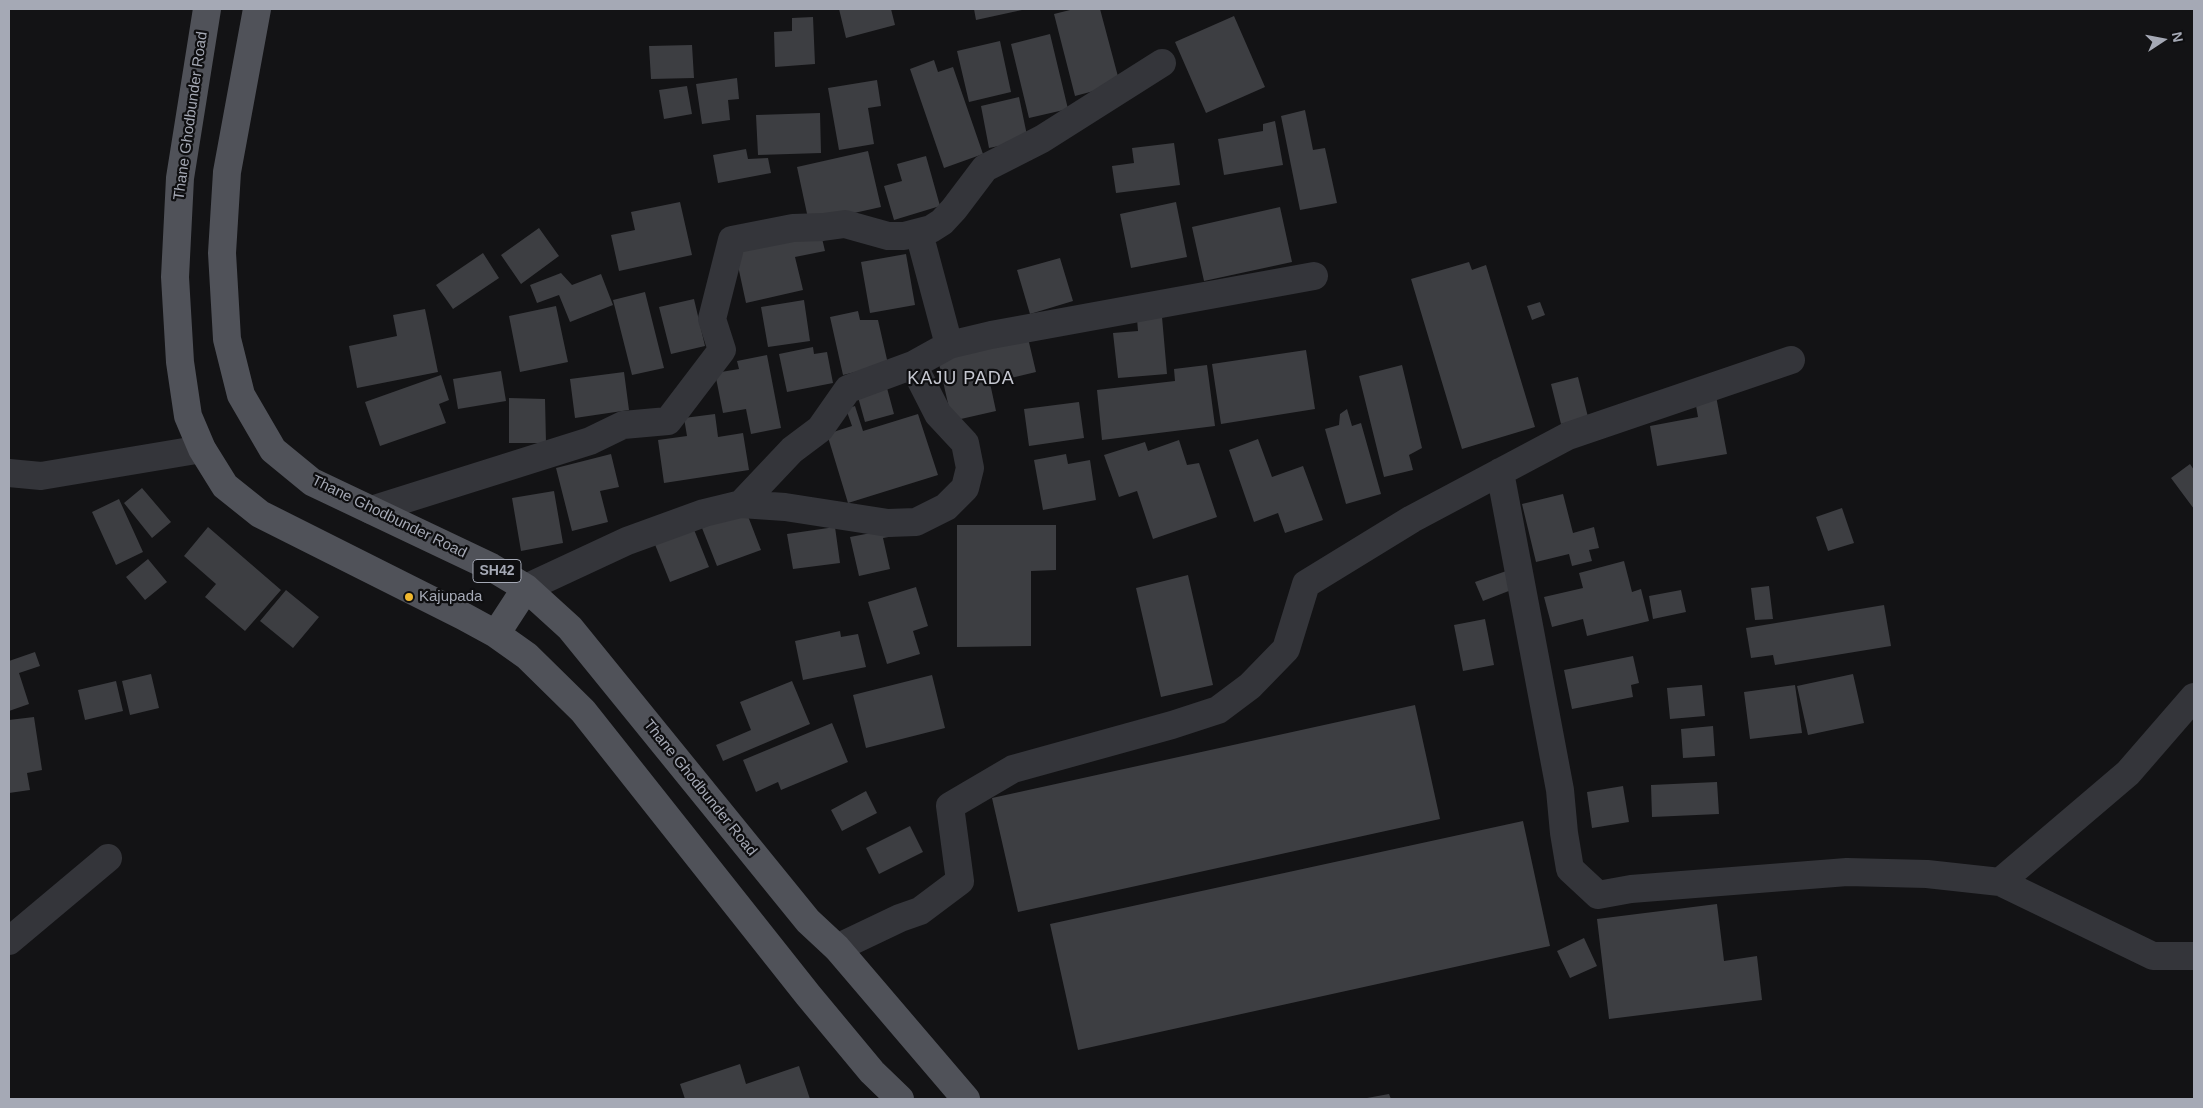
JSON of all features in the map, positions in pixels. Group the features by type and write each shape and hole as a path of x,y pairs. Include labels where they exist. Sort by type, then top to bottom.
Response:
{"main road":[{"name":"Thane Ghodbunder Road","path":"207,9 180,178 175,277 180,362 188,416 202,449 225,486 260,514 496,634 527,656 583,711 802,988 895,1098"},
{"name":"Thane Ghodbunder Road","path":"257,9 227,172 222,254 227,339 241,395 274,450 312,482 491,567 526,588 570,628 808,921 837,948 966,1099"},
{"path":"496,634 526,588"}],"street":[{"path":"371,510 590,440 623,425 668,421 722,350 712,319 732,240 793,228 844,224 888,236 919,233 931,229 942,222 985,168 1042,139 1162,63"},
{"path":"919,233 949,345"},
{"path":"741,504 792,450 820,429 848,389 913,365 949,345 991,335 1314,276"},
{"path":"837,948 900,918 920,911 960,881 950,806 1013,769 1172,725 1218,710 1250,686 1286,648 1306,584 1412,519 1568,436 1792,360"},
{"path":"526,588 626,541 704,513 741,504 785,507 888,523 916,522 946,507 965,488 970,468 965,442 938,414 913,365"},
{"path":"9,474 41,476 202,449"},
{"path":"1500,472 1560,790 1570,869 1598,895 1631,889 1847,872 1927,874 2000,882 2153,956 2194,956"},
{"path":"2000,882 2128,773 2194,697"},
{"path":"9,941 108,858"}],"building":[{"path":"839,9 891,9 895,25 846,38"},
{"path":"974,9 1022,9 1022,10 976,20"},
{"path":"1074,9 1100,9 1120,84 1075,96 1054,14"},
{"path":"1234,16 1265,87 1206,113 1175,42"},
{"path":"813,17 815,64 775,67 774,32 792,31 792,18"},
{"path":"1050,34 1068,109 1029,118 1011,44"},
{"path":"1000,41 1011,92 969,102 957,51"},
{"path":"692,45 694,78 651,79 649,46"},
{"path":"934,60 938,72 953,67 983,154 944,168 910,69"},
{"path":"737,78 739,99 728,100 730,120 702,124 696,84"},
{"path":"877,80 881,106 868,108 874,144 839,150 828,88"},
{"path":"687,86 692,114 664,119 659,90"},
{"path":"1019,97 1028,140 989,148 981,106"},
{"path":"1305,110 1313,150 1325,148 1337,203 1300,210 1281,116"},
{"path":"820,113 821,153 758,155 756,115"},
{"path":"1275,121 1283,165 1224,175 1218,139 1263,131 1263,124"},
{"path":"1174,143 1180,185 1116,193 1112,166 1134,163 1132,148"},
{"path":"746,149 748,159 768,158 771,173 718,183 713,155"},
{"path":"868,151 881,207 809,223 797,167"},
{"path":"926,156 940,206 894,220 884,186 902,181 897,164"},
{"path":"680,202 692,255 619,271 611,235 635,230 631,212"},
{"path":"1176,202 1187,257 1131,268 1120,214"},
{"path":"1280,207 1292,262 1204,281 1192,227"},
{"path":"539,228 559,256 521,284 501,255"},
{"path":"821,234 825,251 795,257 803,290 746,303 735,252"},
{"path":"483,253 499,278 453,309 436,285"},
{"path":"906,254 915,305 870,313 861,262"},
{"path":"1060,258 1073,301 1030,314 1017,270"},
{"path":"1469,262 1472,270 1486,265 1535,427 1462,449 1411,279"},
{"path":"561,273 572,285 601,274 613,305 570,322 559,295 537,303 530,285"},
{"path":"645,292 664,368 632,375 613,300"},
{"path":"694,299 705,346 671,354 659,307"},
{"path":"804,300 810,341 768,347 761,307"},
{"path":"1540,302 1545,315 1532,320 1527,306"},
{"path":"556,306 568,362 520,372 509,316"},
{"path":"425,309 438,372 357,388 349,346 397,336 393,315"},
{"path":"858,311 860,320 878,320 888,364 843,375 830,317"},
{"path":"1162,317 1167,374 1118,378 1113,333 1138,331 1137,319"},
{"path":"1027,334 1036,372 990,383 996,411 952,421 937,355"},
{"path":"813,347 814,354 827,352 833,383 787,392 779,354"},
{"path":"1306,350 1315,409 1221,424 1212,364"},
{"path":"767,355 781,428 751,434 746,409 723,413 715,373 739,369 737,361"},
{"path":"1207,365 1215,426 1102,440 1097,390 1175,381 1174,369"},
{"path":"1402,365 1422,448 1409,455 1413,470 1384,477 1359,376"},
{"path":"501,371 506,401 458,409 453,379"},
{"path":"624,372 629,410 575,418 570,379"},
{"path":"441,375 449,400 439,404 446,423 380,446 365,402"},
{"path":"1578,377 1588,417 1561,424 1551,384"},
{"path":"887,388 894,414 865,422 858,397"},
{"path":"1716,396 1727,454 1657,466 1650,426 1698,417 1695,400"},
{"path":"509,398 545,399 546,443 509,443"},
{"path":"1079,402 1084,438 1029,446 1024,409"},
{"path":"855,406 863,431 918,414 938,475 848,503 827,434 852,426 846,409"},
{"path":"1347,409 1352,426 1361,423 1381,494 1346,504 1325,429 1339,425 1340,414"},
{"path":"715,414 718,437 743,433 749,470 664,483 658,440 687,436 684,418"},
{"path":"1258,439 1272,477 1303,466 1323,520 1285,533 1278,513 1254,522 1229,450"},
{"path":"1179,440 1187,465 1199,463 1217,517 1153,539 1137,491 1119,497 1104,455 1145,442 1148,451"},
{"path":"611,454 619,487 600,491 608,522 572,531 556,468"},
{"path":"1066,454 1068,464 1090,460 1096,500 1043,510 1034,460"},
{"path":"2190,464 2194,470 2194,509 2171,478"},
{"path":"142,488 171,522 152,538 124,503"},
{"path":"554,491 563,543 521,551 512,498"},
{"path":"1563,494 1573,533 1594,527 1599,548 1589,550 1592,561 1572,566 1569,554 1536,562 1522,504"},
{"path":"119,499 143,552 116,565 92,512"},
{"path":"1842,508 1854,543 1828,551 1816,517"},
{"path":"746,511 761,550 717,566 702,528"},
{"path":"957,525 1056,525 1056,570 1031,571 1031,646 957,647"},
{"path":"208,527 281,590 245,631 205,597 216,584 184,556"},
{"path":"693,527 709,567 670,582 654,542"},
{"path":"835,527 840,563 793,569 787,534"},
{"path":"892,529 894,536 883,538 890,569 859,576 850,537"},
{"path":"148,559 167,582 145,600 126,577"},
{"path":"1624,561 1632,592 1641,589 1649,621 1587,636 1583,619 1552,627 1544,597 1583,588 1579,573"},
{"path":"1512,569 1519,587 1483,601 1475,582"},
{"path":"1188,575 1213,685 1161,697 1136,588"},
{"path":"1769,586 1773,619 1755,620 1751,588"},
{"path":"916,587 928,626 913,631 920,654 887,664 868,602"},
{"path":"286,590 319,617 293,648 260,621"},
{"path":"1681,590 1686,612 1653,619 1649,596"},
{"path":"1884,605 1891,646 1775,665 1773,655 1751,658 1746,628"},
{"path":"1485,619 1494,665 1463,671 1454,625"},
{"path":"840,631 841,637 858,634 866,667 803,680 795,641"},
{"path":"35,652 40,666 19,673 29,704 9,711 9,661"},
{"path":"1633,656 1639,683 1631,685 1633,697 1572,709 1564,670"},
{"path":"151,674 159,708 130,715 122,681"},
{"path":"1853,674 1864,723 1808,735 1797,686"},
{"path":"932,675 945,728 866,748 853,695"},
{"path":"116,681 123,711 85,720 78,690"},
{"path":"792,681 810,724 723,761 716,745 751,730 740,702"},
{"path":"1702,685 1705,716 1670,719 1667,688"},
{"path":"1795,685 1802,733 1750,739 1744,692"},
{"path":"1415,705 1440,819 1018,912 992,798"},
{"path":"34,717 42,770 27,773 30,790 9,793 9,720"},
{"path":"832,723 848,762 781,790 778,782 756,792 743,760"},
{"path":"1713,726 1715,756 1683,758 1681,729"},
{"path":"1717,782 1719,814 1652,817 1651,785"},
{"path":"1623,786 1629,822 1592,828 1587,792"},
{"path":"866,791 877,813 842,831 831,810"},
{"path":"1523,821 1550,946 1078,1050 1050,924"},
{"path":"910,826 923,852 879,874 866,848"},
{"path":"1717,904 1724,961 1757,956 1762,1000 1609,1019 1597,919"},
{"path":"1584,938 1597,966 1570,978 1557,951"},
{"path":"740,1064 746,1084 799,1066 810,1099 685,1099 680,1084"},
{"path":"1389,1094 1391,1099 1367,1099 1367,1098"}],"place":[{"name":"Kajupada","path":"409,597"}],"district":[{"name":"KAJU PADA","path":"961,379"}]}
